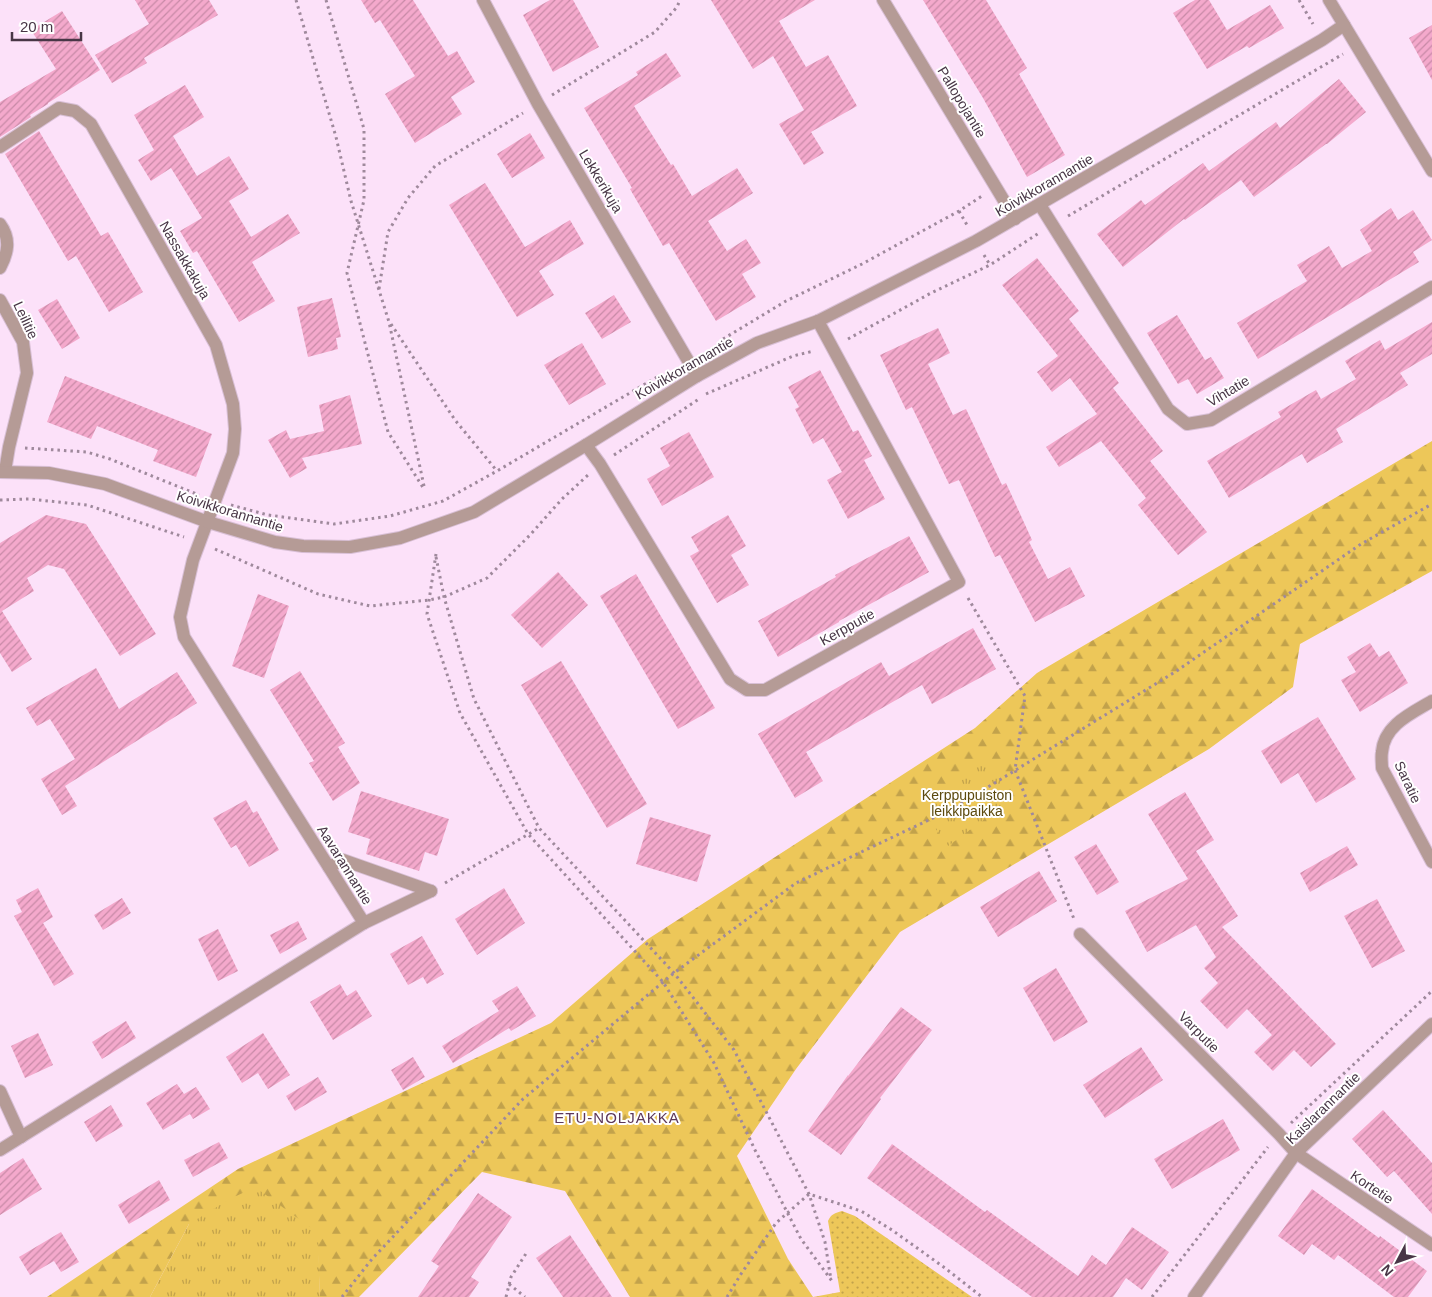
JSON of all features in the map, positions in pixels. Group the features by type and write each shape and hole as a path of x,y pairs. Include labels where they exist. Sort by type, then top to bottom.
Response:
{"street":[{"name":"Lekkerikuja","path":"483,0 538,104 697,376"},
{"name":"Pallopojantie","path":"883,0 1015,219"},
{"path":"1329,0 1432,171"},
{"name":"Koivikkorannantie","path":"2,471 49,473 105,484 208,522 275,542 303,546 350,547 400,538 474,512 697,376 757,343 818,320 976,241 1322,40 1344,25"},
{"name":"Nassakkakuja","path":"0,147 59,108 75,112 91,124 216,345 233,404 235,429 233,453 208,522"},
{"name":"Vihtatie","path":"1040,205 1168,409 1187,424 1211,420 1432,287"},
{"path":"0,224 8,243 6,257 0,268"},
{"name":"Leilitie","path":"0,300 23,342 27,373 2,471"},
{"path":"818,320 959,582"},
{"name":"Kerpputie","path":"586,445 600,464 730,679 748,690 765,690 959,582"},
{"name":"Aavarannantie","path":"0,1150 364,924 184,637 180,617 193,560 208,522"},
{"name":"Saratie","path":"1432,701 1402,719 1393,728 1382,751 1382,768 1432,862"},
{"path":"329,867 343,860 431,892"},
{"path":"364,924 431,892"},
{"name":"Varputie","path":"1080,934 1296,1153"},
{"name":"Kaislarannantie","path":"1194,1297 1296,1153 1432,1024"},
{"path":"0,1091 21,1137"},
{"name":"Kortetie","path":"1296,1153 1432,1245"}],"path":[{"path":"296,0 336,137 351,201 358,224 379,291 389,322 424,489 388,432 347,273 358,224 364,200 364,128 326,0"},
{"path":"379,291 388,232 408,198 435,166 655,32 677,7 680,0"},
{"path":"990,265 1052,225 1357,46"},
{"path":"959,211 997,187"},
{"path":"9,446 87,452 110,459 215,501 268,516 334,524 390,516 443,501 497,471 455,420 389,322"},
{"path":"342,1297 372,1259 523,1099 674,973 796,883 954,808 1175,672 1361,544 1432,504"},
{"path":"436,554 444,597 474,699 539,828 674,973 734,1050 810,1194 825,1242 832,1281 802,1239 755,1150 714,1063 663,982 528,834 460,713 427,614 436,554"},
{"path":"959,582 1025,696 1014,770 1080,934"},
{"path":"431,892 539,828"},
{"path":"727,1297 776,1223 810,1194"},
{"path":"810,1194 861,1211 892,1230 982,1297"},
{"path":"506,1297 511,1277 527,1252"},
{"path":"509,1284 525,1297"}],"green space":[{"path":"1432,441 1432,571 1300,644 1293,687 1209,749 900,932 796,1069 737,1156 788,1259 813,1297 630,1297 565,1191 482,1172 359,1297 320,1297 317,1233 189,1224 150,1297 47,1297 238,1169 551,1023 648,939 975,728 1037,673"},
{"name":"Kerppupuiston leikkipaikka","path":"987,759 1014,798 948,846 920,807"},
{"path":"255,1187 318,1233 320,1297 150,1297 189,1224 228,1200"},
{"path":"842,1211 855,1216 972,1297 813,1297 840,1292 828,1221 834,1214"}],"building":[{"path":"135,0 209,0 218,15 144,58 147,63 112,83 95,55 149,24"},
{"path":"361,0 413,0 448,56 457,51 475,82 451,97 462,114 415,143 385,94 415,76 380,20 375,23"},
{"path":"550,0 573,0 599,47 553,72 523,15"},
{"path":"711,0 815,0 779,21 806,67 828,55 857,106 811,132 824,153 804,165 779,124 804,110 773,56 753,69"},
{"path":"923,0 986,0 1027,68 1019,74 1065,155 1027,177 983,98"},
{"path":"1195,0 1209,0 1227,30 1270,5 1284,28 1249,48 1247,46 1207,69 1173,13"},
{"path":"62,11 100,70 30,115 31,117 0,137 0,102 56,69 31,30"},
{"path":"1432,25 1432,80 1409,38"},
{"path":"666,53 681,76 634,106 692,196 737,168 753,193 708,221 727,251 746,239 761,263 742,274 756,297 716,321 669,243 663,246 630,189 632,188 584,108 638,75 636,72"},
{"path":"1339,79 1366,112 1327,144 1254,197 1241,180 1184,219 1123,267 1097,234 1141,200 1145,205 1203,163 1209,171 1276,122 1280,128"},
{"path":"185,85 204,117 173,136 197,176 229,156 249,189 229,201 251,237 288,214 300,233 252,262 275,301 239,322 197,251 193,253 180,231 202,218 171,168 151,181 138,160 154,150 134,115"},
{"path":"39,131 101,236 108,232 143,292 109,312 76,256 68,261 5,154"},
{"path":"530,133 545,158 512,178 497,154"},
{"path":"485,183 525,247 570,220 584,244 539,271 554,295 517,317 449,205"},
{"path":"1391,208 1398,220 1413,210 1432,240 1413,252 1419,262 1258,359 1237,323 1307,281 1297,265 1329,246 1342,268 1372,251 1360,230"},
{"path":"1037,258 1079,311 1069,319 1119,383 1113,388 1163,451 1150,461 1207,532 1178,555 1138,505 1146,498 1101,441 1059,467 1046,447 1097,414 1070,378 1052,392 1037,372 1058,356 1002,285"},
{"path":"614,295 631,322 602,339 585,313"},
{"path":"332,298 341,337 336,338 338,349 308,357 297,307"},
{"path":"57,299 80,338 62,349 38,310"},
{"path":"1177,315 1205,360 1211,357 1224,378 1197,394 1188,379 1178,384 1147,333"},
{"path":"1432,322 1432,354 1400,373 1408,385 1336,429 1343,442 1307,463 1302,454 1229,498 1207,461 1281,417 1278,412 1316,390 1321,399 1356,379 1345,361 1380,340 1385,350"},
{"path":"938,328 950,353 928,364 953,415 966,409 1002,485 1006,483 1032,540 1029,542 1048,579 1070,567 1085,596 1035,622 1000,555 995,557 959,480 949,484 912,407 906,410 880,355"},
{"path":"582,343 606,384 569,405 544,365"},
{"path":"820,370 853,432 858,430 872,456 864,460 885,499 848,519 827,480 842,472 823,438 813,444 795,409 799,407 788,387"},
{"path":"65,376 212,434 196,477 153,461 158,450 97,426 91,439 47,422"},
{"path":"350,395 362,444 302,458 307,468 290,478 268,440 286,430 290,439 324,431 319,405"},
{"path":"689,432 714,477 662,506 647,479 670,466 660,448"},
{"path":"46,515 86,524 156,634 120,656 64,569 48,565 27,578 34,591 2,611 32,659 12,672 0,653 0,543"},
{"path":"728,515 746,546 731,555 749,585 717,603 690,556 699,551 691,537"},
{"path":"909,536 929,572 778,657 758,621 836,577 835,575"},
{"path":"558,572 588,605 542,648 511,615"},
{"path":"636,574 715,708 678,729 600,596"},
{"path":"258,594 289,606 264,678 232,666"},
{"path":"973,628 996,669 932,704 922,685 806,752 823,781 795,798 758,734 881,662 889,676"},
{"path":"1370,643 1379,657 1389,651 1408,683 1360,712 1341,680 1356,672 1347,657"},
{"path":"561,661 647,804 607,828 521,685"},
{"path":"96,668 119,709 177,672 197,703 65,786 77,806 62,815 41,779 75,759 50,719 37,726 26,708"},
{"path":"300,671 345,743 338,747 360,783 333,801 309,763 314,761 270,690"},
{"path":"1318,717 1356,779 1316,803 1298,773 1281,784 1261,751"},
{"path":"361,791 449,819 437,856 425,852 419,871 366,854 370,839 348,832"},
{"path":"1185,792 1214,840 1196,851 1238,916 1222,927 1336,1044 1311,1067 1294,1050 1273,1071 1254,1052 1272,1035 1247,1009 1227,1029 1200,1001 1218,983 1204,968 1216,957 1196,925 1147,952 1125,911 1188,879 1148,814"},
{"path":"246,800 253,813 257,811 279,850 249,867 236,845 231,848 213,818"},
{"path":"650,817 711,835 697,882 636,864"},
{"path":"1096,844 1119,882 1097,895 1074,857"},
{"path":"1347,846 1358,865 1310,892 1300,873"},
{"path":"1039,871 1057,901 998,937 980,907"},
{"path":"38,888 53,917 43,923 74,974 54,986 14,916 22,912 16,900"},
{"path":"504,888 525,923 477,955 455,919"},
{"path":"122,898 131,913 103,930 94,915"},
{"path":"1377,899 1405,951 1372,968 1344,916"},
{"path":"298,921 307,939 280,954 270,935"},
{"path":"218,929 238,971 218,981 198,939"},
{"path":"422,936 444,974 427,984 423,977 408,985 390,954"},
{"path":"1056,968 1088,1022 1054,1042 1023,988"},
{"path":"340,984 347,996 356,990 372,1016 333,1040 310,1002"},
{"path":"517,986 536,1016 511,1031 509,1028 453,1063 442,1046 499,1011 492,1001"},
{"path":"901,1007 932,1030 880,1098 841,1155 808,1131 848,1075"},
{"path":"126,1021 136,1038 102,1059 92,1042"},
{"path":"38,1033 53,1065 25,1078 11,1046"},
{"path":"263,1033 290,1075 268,1089 258,1073 242,1083 226,1057"},
{"path":"1141,1047 1163,1080 1105,1118 1083,1085"},
{"path":"413,1057 425,1077 403,1090 391,1070"},
{"path":"318,1077 327,1092 295,1111 286,1096"},
{"path":"177,1084 184,1094 196,1087 210,1109 193,1119 190,1114 163,1130 146,1103"},
{"path":"111,1105 123,1126 96,1142 84,1122"},
{"path":"1383,1110 1432,1163 1432,1214 1394,1171 1387,1177 1352,1139"},
{"path":"1223,1119 1240,1150 1172,1189 1154,1159"},
{"path":"219,1142 228,1158 193,1177 184,1160"},
{"path":"892,1144 985,1212 987,1210 1078,1276 1092,1255 1106,1265 1132,1227 1169,1252 1142,1290 1126,1278 1113,1297 1032,1297 867,1178"},
{"path":"23,1158 42,1189 0,1215 0,1173"},
{"path":"159,1180 170,1200 129,1224 118,1205"},
{"path":"1312,1189 1427,1271 1408,1297 1394,1297 1338,1255 1334,1260 1312,1244 1304,1255 1278,1236"},
{"path":"478,1193 512,1217 471,1277 479,1282 469,1297 418,1297 439,1266 431,1261"},
{"path":"61,1232 79,1262 61,1272 54,1261 30,1275 19,1257"},
{"path":"570,1235 612,1297 563,1297 536,1258"}],"district":[{"name":"ETU-NOLJAKKA","path":"617,1118"}]}
